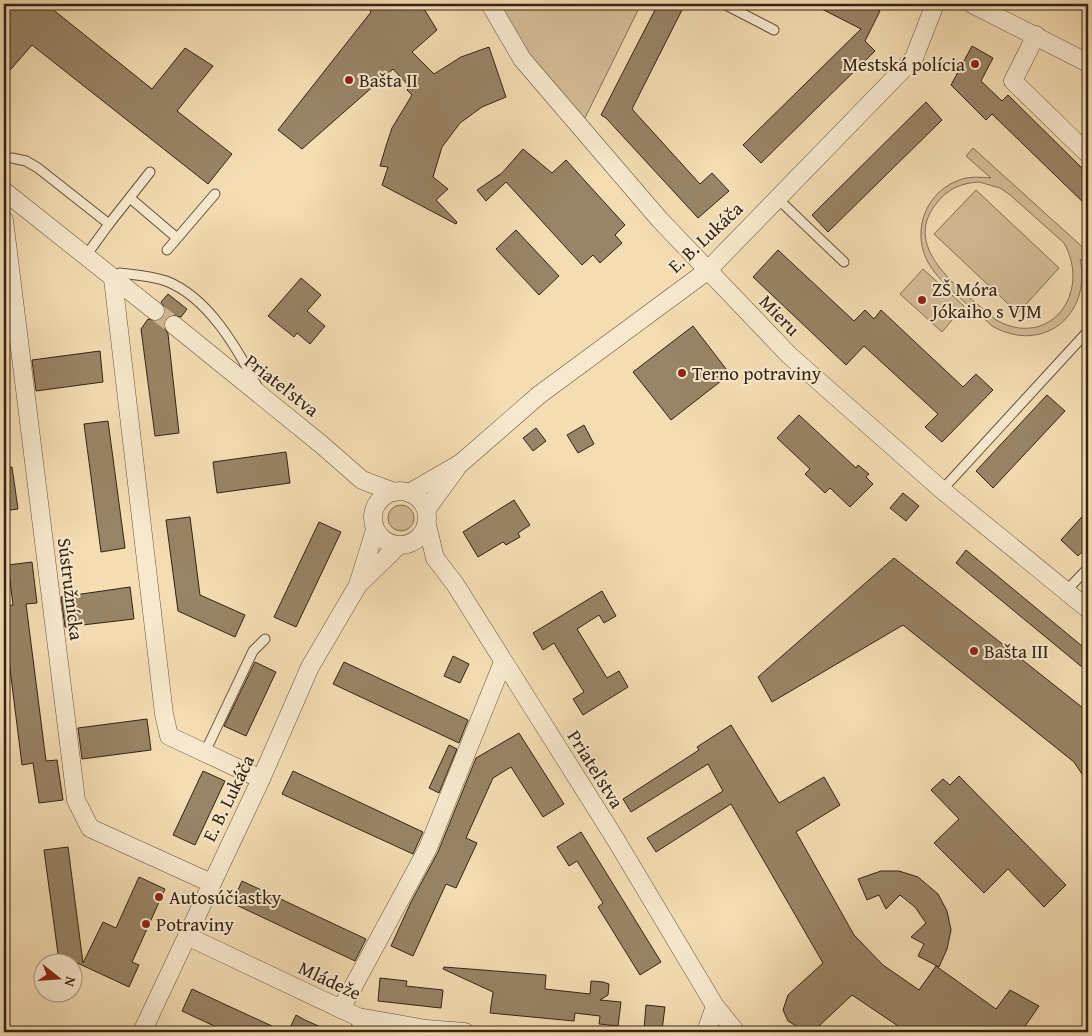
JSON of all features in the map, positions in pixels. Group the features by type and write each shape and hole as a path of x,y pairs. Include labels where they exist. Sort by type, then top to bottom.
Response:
{"street":[{"name":"Mieru","path":"490,4 522,59 706,271 789,355 942,490 1088,609"},
{"name":"E. B. Lukáča","path":"402,492 461,463 539,395 706,271 914,58 935,4"},
{"path":"972,4 1088,63"},
{"path":"1036,35 1013,81 1088,154"},
{"path":"4,191 113,280 155,311"},
{"name":"Sústružnícka","path":"4,220 76,800 90,828 211,883"},
{"path":"113,280 164,714 169,736 261,779"},
{"name":"Priateľstva","path":"174,325 322,445 362,480 402,492"},
{"name":"E. B. Lukáča","path":"426,518 461,463"},
{"path":"362,480 374,522 383,540 435,558"},
{"path":"374,522 379,500 402,492 420,500 426,518 420,538 401,546"},
{"name":"Priateľstva","path":"426,518 435,558 455,584 616,840 715,1006 736,1032"},
{"name":"E. B. Lukáča","path":"142,1032 261,779 310,667 358,585 374,522"},
{"name":"E. B. Lukáča","path":"358,585 401,546"},
{"path":"341,1009 428,848 503,662"},
{"name":"Mládeže","path":"187,936 341,1009 357,1025 465,1032"},
{"path":"706,1032 715,1006"}],"lane":[{"path":"724,4 774,30"},
{"path":"12,158 26,161 38,168 109,224"},
{"path":"85,257 150,172"},
{"path":"167,250 214,194"},
{"path":"130,198 176,238"},
{"path":"777,198 844,262"},
{"path":"113,280 120,273 145,276 166,281 193,296 204,305 223,331 263,398"},
{"path":"942,490 1088,331"},
{"path":"1067,590 1088,568"},
{"path":"204,752 253,651 265,639"}],"shaded area":[{"path":"497,4 641,4 582,124 517,39"},
{"path":"973,148 1088,252 1088,265 1080,259 1082,279 1078,297 1071,312 1060,324 1045,332 1029,336 1011,334 992,326 958,296 929,264 921,240 921,228 929,205 936,195 961,179 974,177 991,178 966,156","holes":["979,182 1000,188 1064,243 1071,262 1073,280 1069,297 1061,312 1049,322 1033,328 1016,327 996,320 954,284 941,269 931,254 926,238 927,221 936,204 945,194 960,185"]},
{"path":"976,190 1059,268 1018,313 934,234"},
{"path":"923,269 964,306 942,332 900,294"},
{"path":"401,505 410,509 414,518 410,527 401,531 392,527 388,518 392,509"}],"building":[{"path":"4,4 46,4 152,89 185,48 213,66 177,111 232,154 208,184 32,45 4,77"},
{"path":"366,4 421,4 437,30 412,52 434,74 461,57 489,47 506,97 482,107 460,123 442,147 433,177 448,189 436,200 457,222 456,224 382,185 388,167 380,166 392,128 412,95 407,90 410,87 393,69 302,149 278,130 371,12"},
{"path":"658,4 685,4 632,109 700,184 712,173 729,191 698,218 606,118 601,115"},
{"path":"812,4 869,4 880,11 865,41 875,51 761,163 743,145 861,29"},
{"path":"972,46 993,58 981,81 1002,101 1008,95 1088,174 1088,207 992,114 986,120 951,85"},
{"path":"926,102 942,120 828,232 812,215"},
{"path":"523,149 552,173 566,160 625,225 615,235 622,243 600,263 593,255 582,265 506,182 486,201 477,190 502,173"},
{"path":"516,230 559,276 539,295 496,249"},
{"path":"778,250 854,321 865,310 874,319 881,310 963,387 976,374 993,390 942,442 925,427 938,414 864,346 846,365 753,277"},
{"path":"301,278 321,295 307,311 325,326 310,344 297,333 294,337 268,316"},
{"path":"168,294 187,309 181,317 170,315 163,324 168,334 179,433 155,436 141,329 148,319 158,321 164,317 165,308 161,302"},
{"name":"Terno potraviny","path":"693,326 730,374 671,420 633,372"},
{"path":"100,351 103,382 36,391 32,360"},
{"path":"1047,395 1065,411 993,488 976,471"},
{"path":"799,415 856,468 858,465 869,474 866,477 873,484 850,507 830,488 825,493 805,474 810,469 777,438"},
{"path":"108,421 125,548 101,552 84,424"},
{"path":"584,425 594,444 578,453 567,435"},
{"path":"536,428 546,441 533,451 523,438"},
{"path":"286,452 290,483 217,493 213,462"},
{"path":"12,467 18,509 4,511 4,468"},
{"path":"903,493 919,506 906,521 890,508"},
{"path":"514,500 530,525 518,533 520,537 506,545 503,542 478,557 463,532"},
{"path":"1088,510 1088,546 1078,556 1061,540"},
{"path":"190,517 200,595 245,615 235,637 178,611 166,520"},
{"path":"319,522 341,532 296,627 274,617"},
{"path":"966,550 1088,651 1088,672 956,563"},
{"name":"Bašta III","path":"894,558 1088,712 1088,783 1074,762 903,625 772,702 758,677"},
{"path":"32,562 37,603 26,604 46,761 57,760 63,800 39,803 33,763 22,765 4,621 4,606 13,605 8,565"},
{"path":"130,587 134,619 65,627 61,597"},
{"path":"602,591 616,616 604,623 599,615 577,629 607,678 619,671 628,687 583,715 573,699 584,692 554,643 543,650 533,633"},
{"path":"453,656 469,664 460,683 444,676"},
{"path":"255,662 276,672 246,736 224,726"},
{"path":"344,662 468,720 459,743 333,684"},
{"path":"147,719 151,750 82,759 78,728"},
{"path":"731,725 779,803 824,777 840,805 796,832 854,935 883,965 919,990 936,966 996,1009 1010,990 1039,1006 1021,1032 907,1032 852,995 818,1027 801,1029 788,1021 783,1010 788,995 823,963 731,804 656,852 647,838 723,791 708,764 631,812 623,799 699,750 697,747"},
{"path":"519,733 564,804 543,817 511,767 493,778 466,838 477,843 456,888 446,884 413,956 391,946 411,902 438,852 476,758"},
{"path":"449,745 457,749 439,793 429,788"},
{"path":"203,771 225,781 195,845 173,835"},
{"path":"293,771 423,832 413,854 282,794"},
{"path":"959,776 1066,885 1044,907 1008,869 984,893 934,843 959,819 931,790 943,779 950,785"},
{"path":"581,832 661,962 640,975 598,907 603,903 577,861 569,866 557,847"},
{"path":"68,847 82,954 58,954 44,850"},
{"path":"881,871 899,871 918,877 938,894 947,911 951,930 947,949 939,967 918,956 924,944 911,937 926,923 915,907 900,895 886,909 879,895 867,900 858,879"},
{"path":"139,877 165,889 132,962 139,965 129,987 82,965 82,955 83,963 103,922 116,928"},
{"path":"242,881 366,939 355,961 232,903"},
{"path":"444,967 546,975 545,989 590,994 591,981 609,984 608,995 600,1000 621,1002 618,1026 599,1024 600,1016 575,1013 574,1021 490,1013 493,992 443,969"},
{"path":"380,978 407,981 406,986 443,990 441,1008 378,1001"},
{"path":"192,989 285,1032 227,1032 182,1011"},
{"path":"646,1005 665,1007 662,1030 644,1029"},
{"path":"296,1015 305,1020 332,1032 288,1032"}],"tunnel":[{"path":"155,311 174,325"}],"place":[{"name":"Mestská polícia","path":"975,64"},
{"name":"Bašta II","path":"349,80"},
{"name":"ZŠ Móra Jókaiho s VJM","path":"922,300"},
{"name":"Terno potraviny","path":"682,373"},
{"name":"Bašta III","path":"974,651"},
{"name":"Autosúčiastky","path":"159,897"},
{"name":"Potraviny","path":"146,924"}]}
